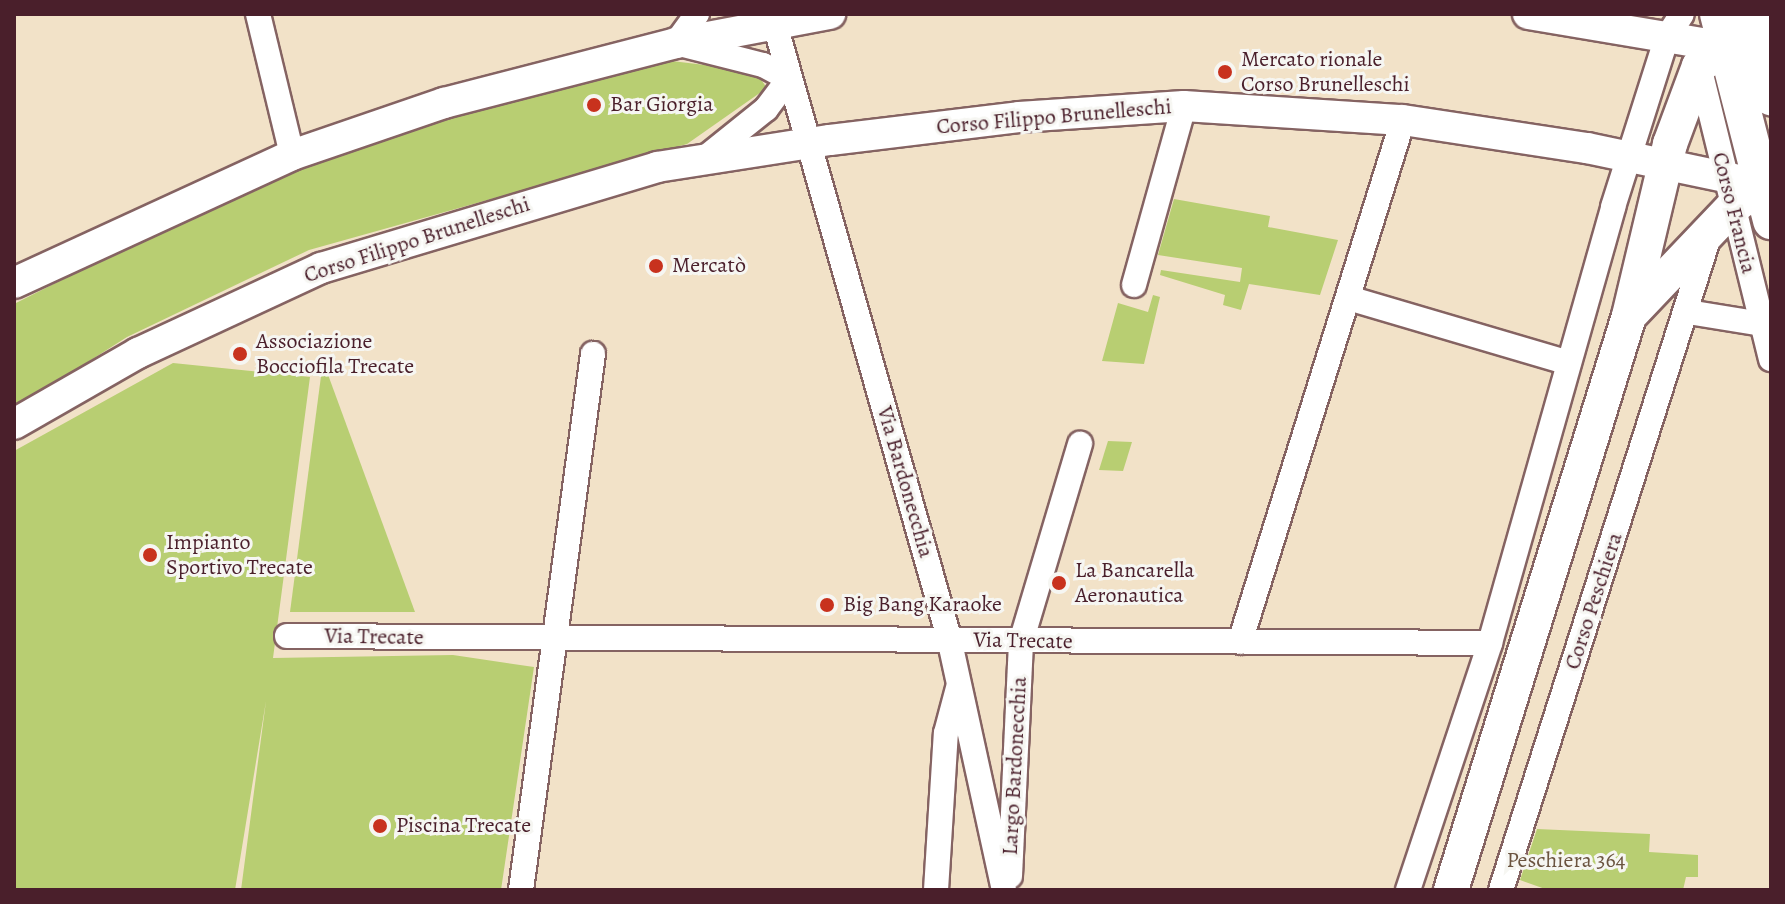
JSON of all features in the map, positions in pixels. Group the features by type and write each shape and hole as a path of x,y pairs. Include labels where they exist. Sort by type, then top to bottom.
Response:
{"main road":[{"name":"Corso Francia","path":"1750,14 1735,47 1771,221"},
{"name":"Corso Francia","path":"1735,47 1771,97"},
{"path":"1451,890 1629,316 1665,165 1735,47"},
{"path":"1629,316 1723,204 1766,186"}],"street":[{"path":"258,14 292,155"},
{"path":"676,43 697,14"},
{"path":"14,283 292,155 444,103 773,19 830,14"},
{"path":"1528,14 1674,26 1735,47"},
{"name":"Via Bardonecchia","path":"773,19 949,638 1007,890"},
{"path":"1408,890 1490,643 1628,157 1674,26"},
{"path":"676,43 763,65 789,79"},
{"name":"Corso Francia","path":"1735,47 1723,204 1771,359"},
{"name":"Corso Filippo Brunelleschi","path":"706,157 766,109 789,79"},
{"path":"1134,285 1184,106"},
{"name":"Corso Filippo Brunelleschi","path":"14,424 138,353 321,268 523,205 706,157 809,143 1019,117 1184,106 1403,120 1665,165 1723,204"},
{"path":"1240,642 1403,120"},
{"name":"Corso Peschiera","path":"1501,890 1723,204"},
{"path":"1348,298 1569,363"},
{"path":"1688,312 1762,324"},
{"path":"521,890 593,354"},
{"name":"Largo Bardonecchia","path":"1007,890 1021,642 1080,444"},
{"name":"Via Trecate","path":"287,636 1490,643"},
{"path":"936,890 946,733 959,686"}],"green space":[{"path":"655,59 755,71 767,88 687,144 309,250 127,337 14,409 14,304 288,166"},
{"path":"1174,199 1270,216 1268,227 1338,240 1320,295 1249,284 1241,310 1223,305 1225,295 1160,275 1161,270 1240,282 1242,268 1158,255"},
{"path":"1153,295 1160,297 1144,364 1102,361 1118,303 1148,312"},
{"path":"323,361 415,612 290,612"},
{"name":"Impianto Sportivo Trecate","path":"173,363 310,377 273,658 453,655 534,667 501,890 241,890 266,701 235,890 14,890 14,451"},
{"path":"1108,441 1132,442 1123,471 1099,470"},
{"name":"Peschiera 364","path":"1537,829 1650,834 1649,852 1698,855 1698,877 1686,877 1683,890 1548,890 1520,880"}],"place":[{"name":"Mercato rionale Corso Brunelleschi","path":"1225,72"},
{"name":"Bar Giorgia","path":"594,105"},
{"name":"Mercatò","path":"656,266"},
{"name":"Associazione Bocciofila Trecate","path":"240,354"},
{"name":"Impianto Sportivo Trecate","path":"150,555"},
{"name":"La Bancarella Aeronautica","path":"1059,583"},
{"name":"Big Bang Karaoke","path":"827,605"},
{"name":"Piscina Trecate","path":"380,826"}]}
